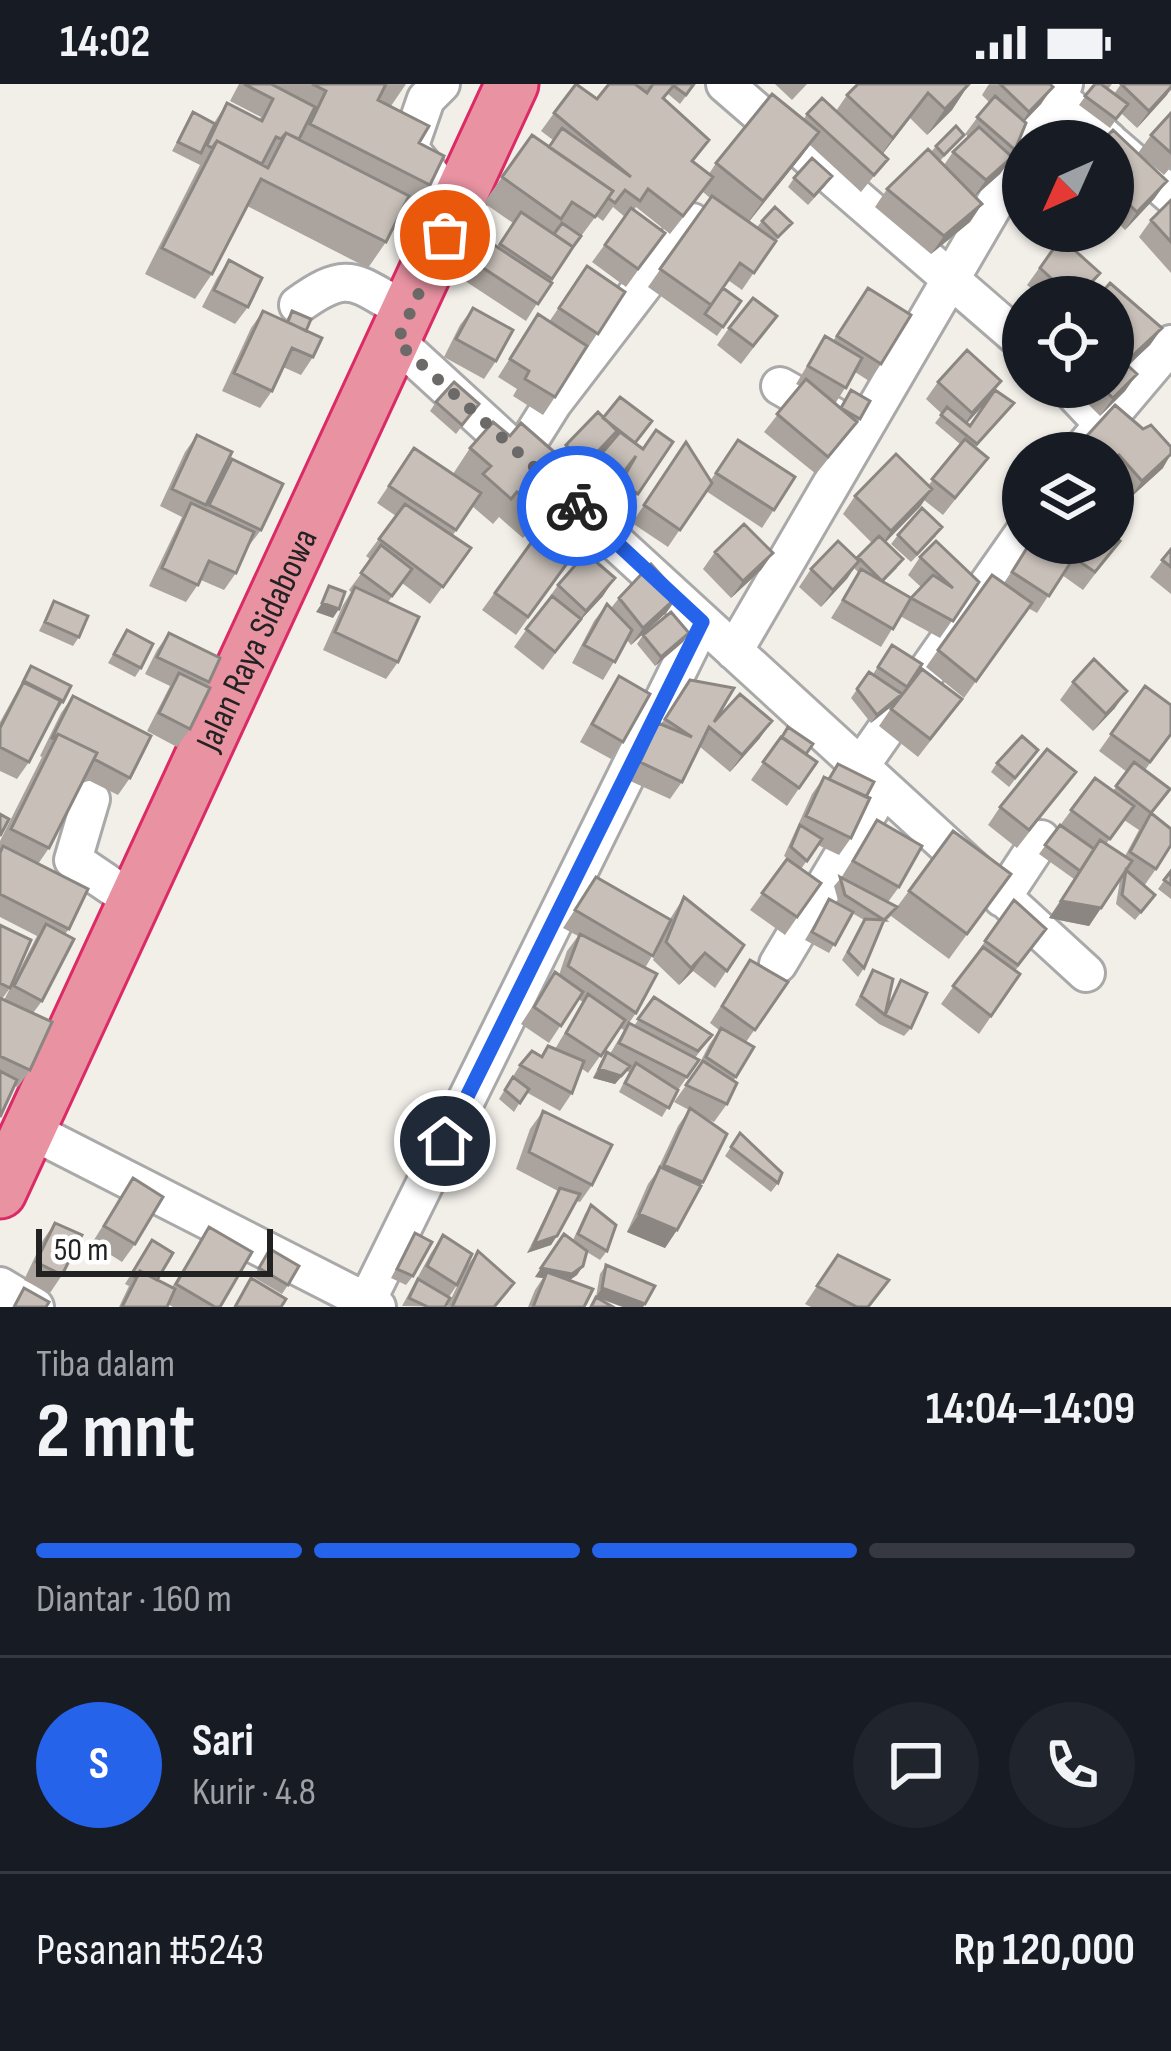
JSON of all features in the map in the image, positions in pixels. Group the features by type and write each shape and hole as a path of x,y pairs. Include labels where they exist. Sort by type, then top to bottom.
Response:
{"highway":[{"name":"Jalan Raya Sidabowa","path":"0,1192 404,327 506,86"}],"street":[{"path":"442,84 426,99 409,148 436,181 462,196"},
{"path":"725,84 1002,325"},
{"path":"1043,120 1060,90 1089,120"},
{"path":"1134,163 1171,195"},
{"path":"734,651 1002,192"},
{"path":"521,454 553,404 692,222"},
{"path":"298,305 330,282 350,280 404,327 521,454 1086,973"},
{"path":"1094,432 1171,344"},
{"path":"780,386 862,433"},
{"path":"1088,408 1101,422"},
{"path":"778,964 871,779 1004,564"},
{"path":"29,1130 370,1305 702,622"},
{"path":"91,799 73,860 135,902"},
{"path":"1002,898 1041,839"},
{"path":"0,1286 35,1307"}],"building":[{"path":"244,84 271,84 315,107 299,139 286,133 281,139 276,137 262,164 217,141 212,148 207,145 227,103 262,121 273,99"},
{"path":"312,84 386,84 378,100 429,126 419,143 444,156 430,185 310,124 326,91"},
{"path":"576,84 597,99 609,84 635,84 647,93 653,84 675,84 663,98 709,140 692,161 713,177 683,216 648,189 640,201 625,190 615,203 608,198 613,191 549,147 562,128 631,177 554,113"},
{"path":"676,84 694,84 686,95"},
{"path":"858,84 969,84 945,109 928,93 893,138 847,95"},
{"path":"1000,84 1050,84 1053,87 1029,112"},
{"path":"1095,84 1128,104 1116,119 1085,96"},
{"path":"1121,84 1171,84 1171,87 1149,111"},
{"path":"772,94 819,132 763,201 716,163"},
{"path":"995,96 1023,120 1002,120 1002,139 977,117"},
{"path":"822,98 888,159 874,175 807,114"},
{"path":"193,112 215,124 201,153 178,142"},
{"path":"1171,113 1171,153 1151,135"},
{"path":"956,126 964,135 944,155 936,146"},
{"path":"979,127 1002,148 1002,166 986,180 953,152"},
{"path":"286,133 409,196 386,242 261,179 212,274 162,248 217,141 268,168"},
{"path":"532,135 613,191 595,217 572,202 561,219 502,177"},
{"path":"928,149 982,204 944,236 887,189"},
{"path":"1134,150 1167,181 1137,212 1134,209"},
{"path":"812,158 832,176 814,196 794,178"},
{"path":"712,196 776,241 754,273 740,263 711,305 660,269"},
{"path":"1171,200 1171,242 1151,220"},
{"path":"775,207 792,223 778,237 762,221"},
{"path":"631,208 665,233 638,269 605,245"},
{"path":"521,212 573,247 552,279 500,244"},
{"path":"562,223 581,236 573,247 554,234"},
{"path":"482,237 552,283 538,304 468,258"},
{"path":"1051,252 1077,252 1100,273 1049,276 1040,268"},
{"path":"229,260 262,278 248,307 214,290"},
{"path":"587,266 625,292 598,334 559,308"},
{"path":"723,288 741,301 723,327 705,314"},
{"path":"868,288 911,315 881,364 837,336"},
{"path":"753,298 777,316 753,346 729,328"},
{"path":"1134,304 1162,328 1134,354"},
{"path":"473,308 513,330 496,361 456,339"},
{"path":"263,311 322,338 313,357 292,348 272,391 234,373"},
{"path":"292,311 311,319 306,331 288,322"},
{"path":"538,314 587,346 555,397 525,379 529,371 510,359"},
{"path":"825,336 862,358 846,388 808,366"},
{"path":"967,350 1001,381 972,413 938,382"},
{"path":"806,379 857,422 828,457 777,414"},
{"path":"454,382 479,404 462,425 436,402"},
{"path":"851,390 870,401 860,419 841,408"},
{"path":"995,390 1002,395 1002,408 1009,408 977,444 941,415 947,407 970,426"},
{"path":"620,397 652,421 635,443 603,418"},
{"path":"1112,408 1118,408 1143,429 1151,425 1171,447 1171,454 1142,481 1134,472 1134,432 1090,432"},
{"path":"598,412 617,431 586,464 566,445"},
{"path":"493,422 510,436 521,423 576,471 541,513 517,492 511,499 483,474 491,466 470,448"},
{"path":"656,430 673,442 638,494 621,482 636,456 623,473 600,475 591,466 620,432 643,449"},
{"path":"197,435 232,452 206,505 172,489"},
{"path":"965,439 988,458 955,498 932,479"},
{"path":"738,440 795,477 774,510 716,473"},
{"path":"686,442 712,483 680,530 644,505"},
{"path":"414,448 481,493 456,530 389,486"},
{"path":"896,454 932,489 891,531 855,496"},
{"path":"232,459 283,484 261,530 209,505"},
{"path":"191,503 254,532 236,573 209,561 198,585 162,568"},
{"path":"405,504 471,548 443,587 379,539"},
{"path":"922,508 942,527 917,554 898,535"},
{"path":"554,511 587,536 528,617 495,593"},
{"path":"744,524 773,553 743,581 715,552"},
{"path":"879,536 903,559 882,581 858,557"},
{"path":"838,541 859,561 833,590 811,569"},
{"path":"936,541 979,582 953,621 911,598 933,575 953,588 920,557"},
{"path":"381,545 412,569 392,596 361,573"},
{"path":"586,553 615,578 586,611 558,585"},
{"path":"651,564 679,595 643,628 619,598"},
{"path":"1017,564 1070,564 1049,596 1012,572"},
{"path":"861,569 911,598 893,629 843,600"},
{"path":"992,575 1032,603 976,681 938,650"},
{"path":"329,586 345,592 339,609 322,603"},
{"path":"355,587 419,617 398,662 335,632"},
{"path":"552,596 581,619 555,652 526,629"},
{"path":"54,601 88,616 79,637 45,622"},
{"path":"607,604 632,630 615,662 584,645"},
{"path":"671,612 689,633 661,657 643,635"},
{"path":"127,630 153,644 141,668 114,654"},
{"path":"169,633 220,658 209,682 157,657"},
{"path":"892,645 922,664 907,687 878,667"},
{"path":"1094,659 1127,691 1106,714 1073,682"},
{"path":"31,666 71,686 63,702 23,682"},
{"path":"922,669 962,699 930,739 891,709"},
{"path":"869,672 902,694 877,715 857,689"},
{"path":"179,673 210,688 190,729 159,713"},
{"path":"619,676 650,694 623,742 592,724"},
{"path":"690,680 734,688 714,722 740,694 772,721 742,755 709,727 682,782 640,762 658,723 692,737 665,719"},
{"path":"24,681 61,700 29,762 0,747 0,728"},
{"path":"1145,686 1171,705 1171,734 1150,762 1111,734"},
{"path":"73,696 151,736 130,778 94,759 97,753 58,734 52,738"},
{"path":"788,727 813,744 806,754 782,737"},
{"path":"58,734 97,753 49,848 11,829"},
{"path":"1022,736 1038,750 1015,778 997,763"},
{"path":"781,737 817,762 799,788 763,762"},
{"path":"1047,749 1076,772 1029,830 1000,807"},
{"path":"1134,762 1170,789 1151,813 1116,786"},
{"path":"838,764 874,782 866,797 829,779"},
{"path":"824,777 870,798 851,838 806,816"},
{"path":"1095,778 1134,806 1110,839 1071,810"},
{"path":"1151,813 1171,829 1171,845 1156,869 1130,852"},
{"path":"0,814 9,819 0,836"},
{"path":"877,820 922,846 899,887 853,861"},
{"path":"800,825 822,839 807,861 791,847"},
{"path":"1060,825 1094,849 1080,871 1045,845"},
{"path":"953,831 1011,874 967,934 909,891"},
{"path":"1100,840 1132,861 1101,908 1061,901"},
{"path":"3,846 88,889 69,929 0,894"},
{"path":"787,859 821,883 797,917 762,893"},
{"path":"1126,870 1155,895 1141,912 1122,895"},
{"path":"596,877 671,920 653,956 575,910"},
{"path":"840,877 897,907 884,920 845,895"},
{"path":"684,897 744,945 727,971 705,953 691,968 666,942"},
{"path":"829,899 853,912 835,945 812,932"},
{"path":"1014,900 1046,929 1018,965 985,941"},
{"path":"865,919 884,920 864,968 848,952"},
{"path":"46,924 74,939 42,1001 14,986"},
{"path":"0,925 31,940 10,988 0,983"},
{"path":"580,934 657,974 636,1013 568,966"},
{"path":"983,947 1020,974 991,1016 953,986"},
{"path":"750,960 788,982 755,1030 722,1006"},
{"path":"873,970 893,979 885,1015 861,996"},
{"path":"555,972 583,992 561,1026 534,1007"},
{"path":"901,980 927,993 911,1028 885,1015"},
{"path":"588,994 625,1020 601,1056 566,1033"},
{"path":"654,997 712,1035 698,1051 638,1019"},
{"path":"0,998 52,1022 30,1070 0,1056"},
{"path":"629,1023 699,1060 687,1077 619,1043"},
{"path":"721,1028 754,1047 736,1077 706,1057"},
{"path":"548,1046 584,1061 572,1093 520,1065 532,1051 542,1057"},
{"path":"607,1052 630,1066 621,1076 599,1069"},
{"path":"703,1061 737,1083 727,1104 686,1085"},
{"path":"636,1063 678,1090 669,1108 625,1083"},
{"path":"0,1071 17,1080 0,1117"},
{"path":"513,1077 529,1089 520,1103 505,1090"},
{"path":"690,1108 727,1134 703,1182 664,1165"},
{"path":"543,1111 612,1145 592,1185 529,1152"},
{"path":"740,1133 782,1173 778,1183 731,1147"},
{"path":"660,1167 701,1186 677,1230 639,1214"},
{"path":"133,1178 163,1197 135,1244 104,1226"},
{"path":"560,1188 580,1194 557,1236 534,1244"},
{"path":"591,1205 616,1225 607,1251 578,1234"},
{"path":"55,1223 82,1235 62,1275 36,1262"},
{"path":"209,1227 252,1252 220,1307 176,1284"},
{"path":"415,1233 432,1242 413,1276 397,1269"},
{"path":"564,1234 587,1251 583,1266 572,1274 541,1268"},
{"path":"443,1235 472,1254 457,1285 427,1266"},
{"path":"152,1240 173,1253 157,1280 140,1271 131,1275"},
{"path":"270,1249 299,1266 288,1285 259,1268"},
{"path":"478,1251 514,1283 494,1307 452,1307"},
{"path":"838,1255 889,1280 868,1307 857,1307 817,1286"},
{"path":"606,1265 655,1286 645,1304 602,1288"},
{"path":"140,1271 175,1289 167,1307 122,1307"},
{"path":"547,1272 593,1289 584,1307 533,1307"},
{"path":"251,1278 286,1299 281,1307 235,1307"},
{"path":"418,1279 450,1298 445,1307 428,1307 409,1298"},
{"path":"24,1288 49,1302 46,1307 14,1307"},
{"path":"596,1297 613,1307 591,1307"}],"way so far":[{"path":"445,235 397,342 577,506"}],"route":[{"path":"445,1141 702,622 577,506"}]}
